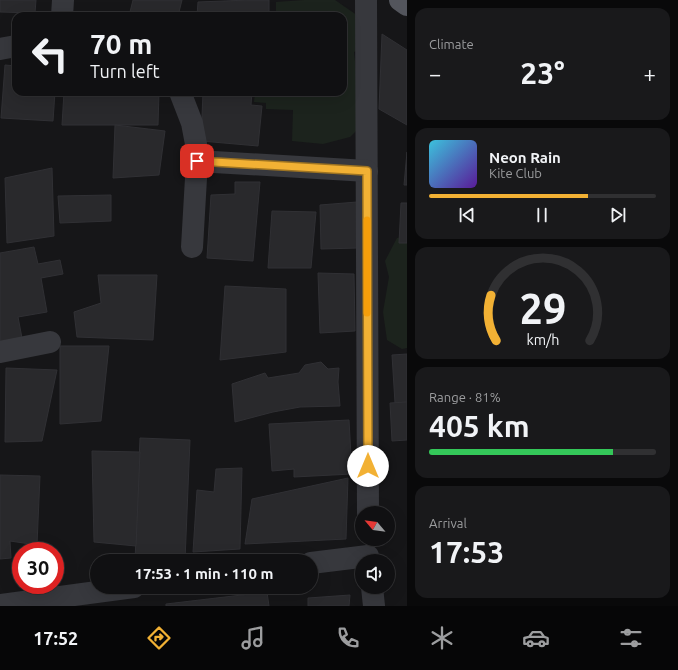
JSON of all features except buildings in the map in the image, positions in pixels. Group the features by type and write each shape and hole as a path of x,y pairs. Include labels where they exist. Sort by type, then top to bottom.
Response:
{"main road":[{"path":"400,0 407,5"}],"street":[{"path":"62,12 63,0"},
{"path":"366,0 368,506"},
{"path":"0,49 12,47"},
{"path":"182,96 192,123 196,144 197,161 192,247"},
{"path":"197,161 367,171"},
{"path":"0,352 50,342"},
{"path":"318,562 368,552"},
{"path":"0,605 90,593"},
{"path":"373,594 374,606"}],"shaded area":[{"path":"335,0 361,18 358,50 354,52 362,125 350,137 323,144 292,141 293,110 266,109 266,103 254,102 255,96 347,96 347,12 276,12 276,2"},
{"path":"407,236 407,348 402,349 387,340 383,312 389,277 385,261 397,238"}],"slow traffic":[{"path":"367,220 367,313"}],"route":[{"path":"197,161 367,171 368,466"}]}
